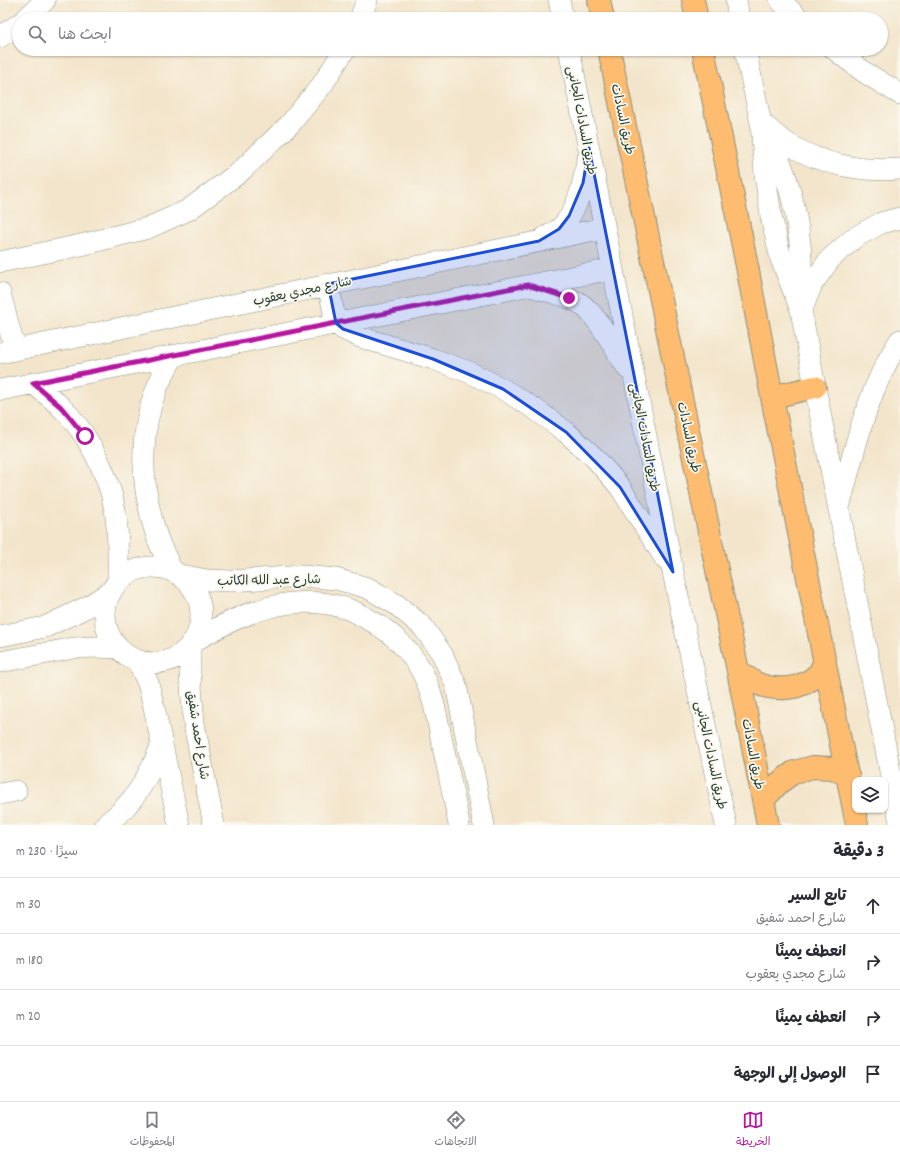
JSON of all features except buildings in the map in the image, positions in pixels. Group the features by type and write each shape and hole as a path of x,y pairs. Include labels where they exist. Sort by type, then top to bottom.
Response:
{"main road":[{"path":"599,0 602,12"},
{"path":"693,0 695,12"},
{"name":"طريق السادات","path":"611,56 738,671 768,825"},
{"path":"704,56 857,825"},
{"path":"772,397 815,388"},
{"path":"738,671 756,683 771,689 788,689 805,684 818,674 825,661"},
{"path":"763,800 794,772 807,768 833,768 848,776"}],"street":[{"path":"33,12 45,0"},
{"path":"363,12 367,0"},
{"path":"559,0 562,12"},
{"path":"736,0 738,12"},
{"path":"780,0 792,12"},
{"path":"0,37 12,29"},
{"path":"0,262 81,245 148,228 188,210 240,172 290,124 322,85 341,56"},
{"name":"طريق السادات الجانبى","path":"570,56 673,572 726,825"},
{"path":"747,56 761,123 765,174 771,216 781,259 801,310 900,822"},
{"path":"843,56 864,72 900,94"},
{"path":"761,123 790,145 819,159 850,167 882,170 900,169"},
{"path":"539,241 559,229 569,216 584,183 589,148"},
{"path":"801,310 812,284 830,259 854,238 881,223 900,218"},
{"name":"شارع مجدي يعقوب","path":"7,351 604,228"},
{"path":"0,390 612,269"},
{"path":"328,284 336,323 343,329 360,337 433,358 468,372 503,389 535,409 566,432 595,458 620,487 673,572"},
{"path":"528,285 569,298 588,310 634,377"},
{"path":"0,293 7,351"},
{"path":"839,510 861,425 876,385 900,340"},
{"path":"33,383 61,407 85,436 103,469 114,505 118,542 114,587 106,604 106,628 118,648 127,655 137,660 151,662 166,661 179,655 191,644 198,630 201,615 198,599 191,586 176,573 156,536 146,500 143,462 146,424 157,388 174,355"},
{"path":"0,636 45,627 61,620 89,606 130,573 143,568 158,567 176,573"},
{"name":"شارع عبد الله الكاتب","path":"176,573 206,580 231,581 302,576 336,579 368,588 397,605 423,627 442,654 456,685 484,825"},
{"path":"255,579 261,609"},
{"name":"شارع عبد الله الكاتب","path":"191,644 212,630 230,621 261,609 287,603 317,602 348,609 377,623 402,644 421,670 433,700 460,825"},
{"path":"61,620 68,649"},
{"name":"شارع احمد شفيق","path":"191,644 191,679 194,724 214,825"},
{"path":"0,662 68,649 96,647 118,648"},
{"path":"137,660 148,683 179,825"},
{"path":"111,823 129,805 140,789 151,771 162,744"}],"highlighted area":[{"path":"589,148 673,572 620,487 566,432 503,389 433,359 343,329 336,323 328,284 539,241 559,229 569,216 583,183"}],"route":[{"path":"85,436 61,407 33,383 528,285 569,298"}]}
